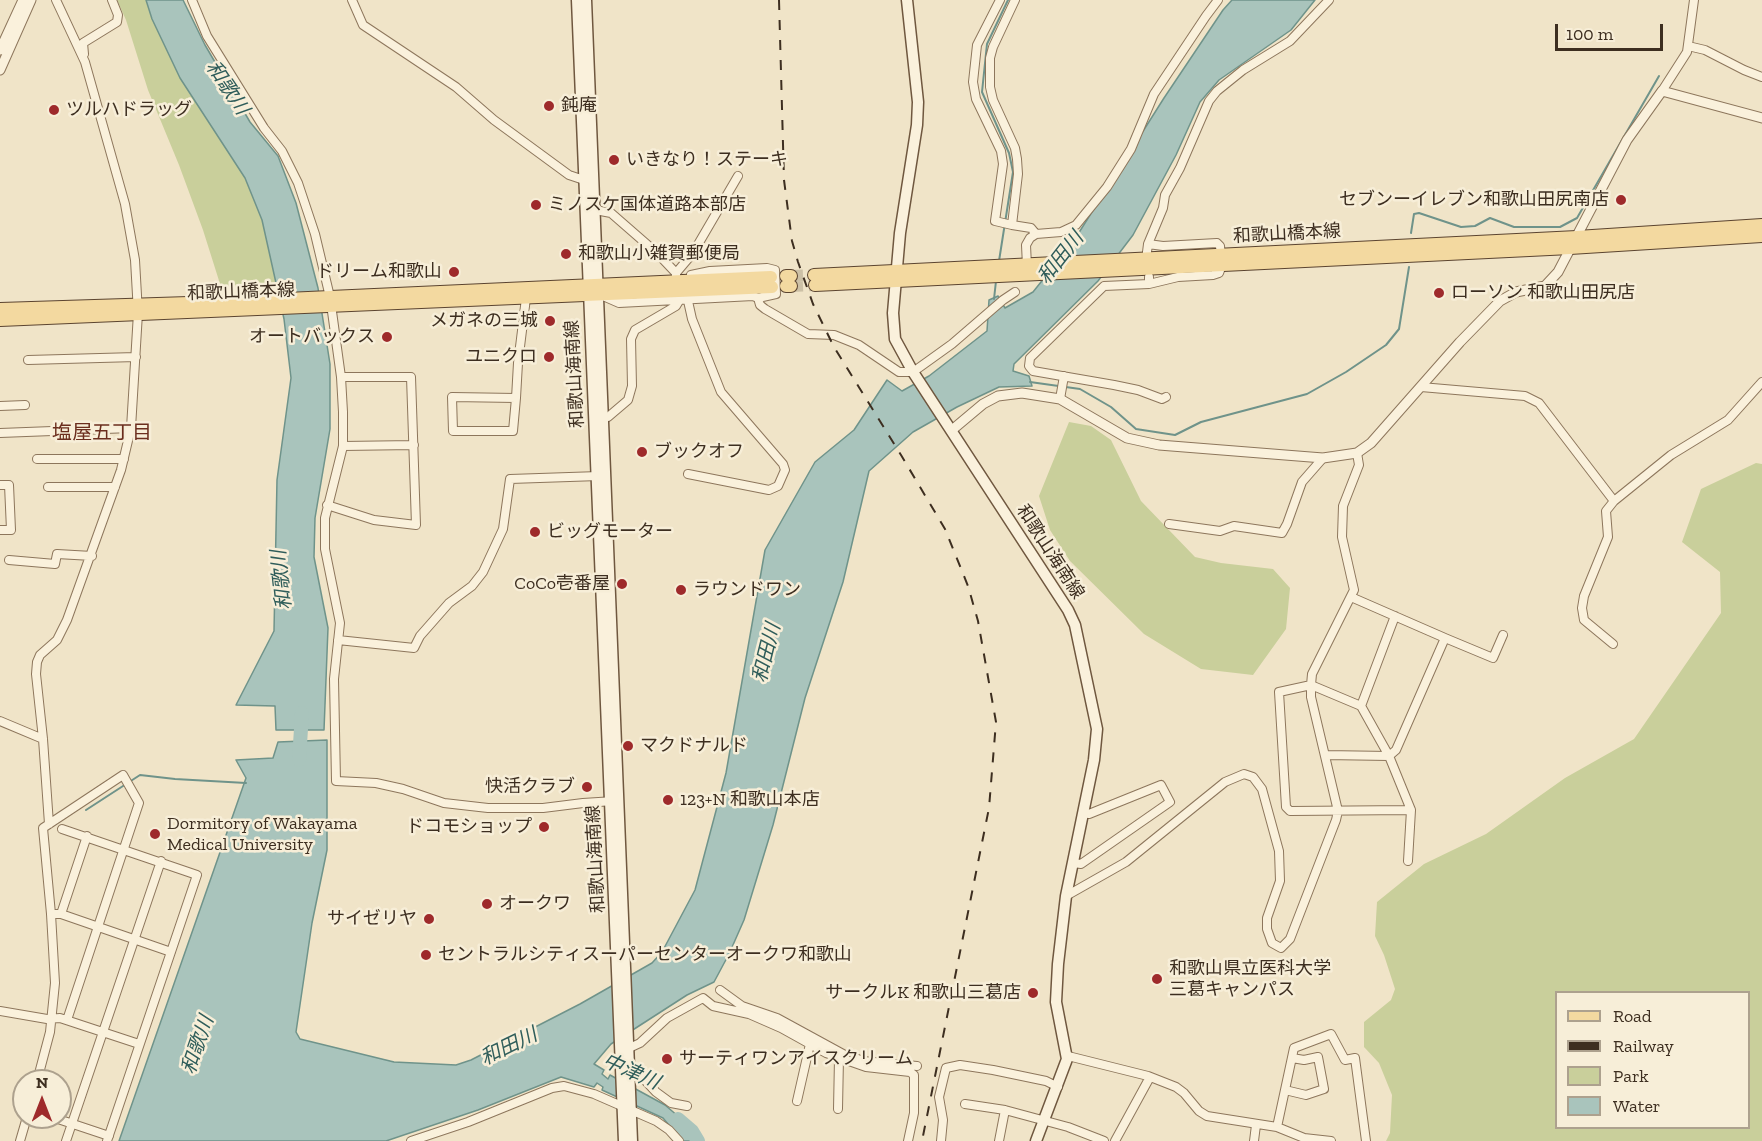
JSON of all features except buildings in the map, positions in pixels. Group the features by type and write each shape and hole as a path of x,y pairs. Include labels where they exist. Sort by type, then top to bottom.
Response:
{"main road":[{"name":"和歌山海南線","path":"577,0 589,181"},
{"name":"和歌山海南線","path":"586,0 589,181 587,209 599,417 627,1076 624,1141"},
{"name":"和歌山海南線","path":"907,0 918,102 917,125 903,210 893,313 895,339 914,374 1068,610 1075,626 1097,729 1094,760 1066,896 1058,964 1056,1002 1068,1056"},
{"name":"和歌山橋本線","path":"814,280 1222,260 1762,225"},
{"name":"和歌山橋本線","path":"1222,260 1570,248 1762,236"},
{"name":"和歌山橋本線","path":"0,309 222,307 772,282"},
{"name":"和歌山橋本線","path":"328,302 526,298 593,290"},
{"name":"和歌山橋本線","path":"0,320 138,309"},
{"path":"1036,1141 1068,1056"},
{"name":"和歌山海南線","path":"627,1107 632,1141"}],"street":[{"path":"0,50 22,0"},
{"path":"0,70 31,0"},
{"path":"49,824 36,674 38,662 40,655 57,640 67,620 92,556 124,459 130,428 138,309 135,261 125,204 85,62 56,0"},
{"path":"85,62 83,43 117,22 118,15 112,0"},
{"path":"192,0 207,36 255,114 282,151 298,183 315,234 328,302 341,376 343,446 325,518 325,549 339,623 334,679 336,781 376,783 452,804 488,808 543,808 614,801"},
{"path":"352,0 363,25 456,87 494,120 569,175 589,181"},
{"path":"1000,0 977,45 973,68 974,91 1001,151 1004,164 994,221 1031,228 1036,234"},
{"path":"1012,225 1018,174 1017,159 1015,148 993,100 990,79 993,47 1016,0"},
{"path":"1031,269 1026,245 1030,238 1036,234 1061,232 1076,225 1107,187 1131,149 1154,94 1218,0"},
{"path":"1166,396 1162,399 1138,390 1064,379 1033,371 1029,366 1030,358 1104,286 1219,273 1222,260 1220,246 1217,243 1147,248 1163,208 1165,195 1180,168 1209,101 1217,91 1243,70 1290,41 1329,0"},
{"path":"949,426 998,396 1022,393 1060,395 1127,438 1159,445 1323,458 1357,453 1371,443 1500,301 1516,292 1545,286 1557,272 1627,140 1684,59 1694,0"},
{"path":"1688,46 1706,50 1762,77"},
{"path":"1662,91 1762,118"},
{"path":"676,274 693,253 738,176"},
{"path":"587,209 611,213 658,254 676,274"},
{"path":"767,268 775,270 776,294 758,298 753,296 619,303 593,290 612,278 698,275 767,268"},
{"path":"758,298 760,305 765,309 808,334 834,335 859,345 899,372 914,374 1003,300 1016,292"},
{"path":"516,398 452,397 453,431 513,431 526,298"},
{"path":"599,417 608,417 628,399 632,386 631,339 635,330 676,306 679,301"},
{"path":"688,301 692,318 721,392 783,464 785,470 777,486 769,490 688,474"},
{"path":"28,360 136,357"},
{"path":"327,505 374,520 416,525 411,377 341,376"},
{"path":"1060,395 1064,379"},
{"path":"1613,644 1584,620 1582,608 1584,596 1608,537 1606,512 1614,501 1671,455 1728,420 1762,382"},
{"path":"1421,387 1525,396 1539,403 1614,501"},
{"path":"0,406 26,405"},
{"path":"0,433 130,428"},
{"path":"343,446 414,445"},
{"path":"1066,896 1126,862 1225,782 1244,774 1253,777 1262,789 1279,851 1280,881 1267,918 1267,929 1272,943 1281,948 1290,939 1338,811 1311,697 1311,685 1312,674 1354,590 1342,537 1342,506 1359,465 1357,453"},
{"path":"1169,524 1220,531 1234,526 1282,533 1302,482 1323,458"},
{"path":"37,459 124,459"},
{"path":"338,640 414,648 420,636 449,603 472,586 483,572 503,529 510,479 601,476"},
{"path":"0,485 9,485 10,530 0,530"},
{"path":"48,487 116,487"},
{"path":"9,560 55,564 57,554 92,556"},
{"path":"1351,597 1493,658 1503,635"},
{"path":"1361,706 1395,616"},
{"path":"1324,755 1389,756 1396,750 1445,638"},
{"path":"1408,861 1411,810 1389,756 1361,706 1311,685 1279,692 1286,807 1290,811 1411,810"},
{"path":"0,721 43,739"},
{"path":"40,1069 52,1018 55,983 43,828 123,775 139,803 67,1020"},
{"path":"1073,863 1081,864 1170,802 1161,785 1089,814 1083,813"},
{"path":"62,829 124,848 160,861 197,875 108,1139 72,1124 160,861"},
{"path":"61,914 87,836"},
{"path":"51,914 61,914 171,952"},
{"path":"720,990 742,1006 777,1018 837,1052 863,1061 917,1066"},
{"path":"625,1046 640,1043 667,1018 703,998 713,1006 755,1016 838,1058 866,1067 910,1072 914,1076 914,1113 908,1141"},
{"path":"0,1011 46,1019 67,1020 139,1044"},
{"path":"1277,1127 1294,1048 1331,1034 1345,1060 1355,1058 1366,1141"},
{"path":"797,1101 810,1044"},
{"path":"1068,1056 1150,1077 1176,1087 1184,1093 1199,1112 1206,1116 1277,1127 1304,1138 1331,1141"},
{"path":"1285,1090 1306,1095 1324,1089 1318,1057 1304,1060 1292,1058"},
{"path":"838,1058 838,1109"},
{"path":"941,1141 943,1120 939,1097 946,1068 960,1065 993,1070 1046,1082 1058,1087"},
{"path":"627,1076 642,1077 656,1092 671,1103 687,1106"},
{"path":"1115,1141 1150,1077"},
{"path":"411,1141 468,1122 552,1088 572,1088 627,1107 663,1125 679,1141"},
{"path":"965,1104 1005,1110 1043,1120 1104,1141"},
{"path":"999,1141 1005,1110"},
{"path":"1254,1141 1256,1125"}],"green space":[{"path":"117,0 146,0 152,19 245,178 262,217 278,285 221,287 203,230 148,90 126,20"},
{"path":"1069,422 1091,426 1111,440 1141,501 1195,557 1221,563 1273,569 1290,588 1286,629 1253,675 1201,669 1144,634 1070,561 1050,530 1039,496"},
{"path":"1756,463 1762,464 1762,1141 1386,1141 1390,1133 1392,1095 1379,1063 1364,1047 1364,1022 1391,1000 1395,989 1375,936 1377,902 1424,864 1486,834 1565,778 1634,739 1721,613 1720,572 1682,542 1701,489"}],"water":[{"path":"146,0 183,0 205,45 250,122 278,156 296,203 318,288 330,364 330,429 315,518 314,557 328,628 324,730 276,730 275,706 236,705 274,631 277,480 291,378 284,319 262,220 245,178 180,78 152,19"},
{"name":"和田川","path":"1232,0 1315,0 1291,30 1219,80 1200,102 1176,155 1133,235 1098,281 1014,364 1013,371 1029,376 1032,386 999,387 957,407 913,432 869,471 843,582 805,698 773,825 744,920 729,954 714,982 687,995 611,1044 594,1064 604,1070 602,1074 608,1079 610,1075 665,1105 686,1123 699,1141 682,1141 663,1118 602,1090 603,1087 597,1083 594,1087 561,1077 478,1110 386,1141 119,1141 246,778 236,760 273,758 278,742 327,740 327,850 312,923 296,1032 300,1039 394,1062 456,1065 471,1060 580,1004 652,963 662,952 695,890 726,773 765,550 815,462 854,430 887,380 902,391 929,376 987,331 989,300 998,296 1005,308 1033,292 1073,242 1164,98"}],"waterway":[{"path":"999,261 1013,172 1009,153 982,92 987,44 1008,0"},
{"path":"1411,233 1414,214 1419,213 1461,227 1475,226 1490,218 1514,227 1560,227 1577,218 1659,76"},
{"path":"1030,382 1080,389 1111,407 1136,429 1175,435 1201,422 1307,394 1346,372 1386,345 1399,329 1409,267"},
{"path":"994,299 996,281"},
{"name":"和歌川","path":"299,760 302,713"},
{"path":"86,810 140,775 246,783"},
{"name":"中津川","path":"678,1119 692,1131 698,1141"}],"tunnel":[{"path":"791,276 814,275"},
{"path":"791,286 815,285"}],"railway":[{"path":"779,0 784,180 792,241 798,262 813,304 834,347 945,529 968,586 978,621 996,722 989,808 922,1141"}],"place":[{"name":"鈍庵","path":"549,106"},
{"name":"ツルハドラッグ","path":"54,110"},
{"name":"いきなり！ステーキ","path":"614,160"},
{"name":"セブンーイレブン和歌山田尻南店","path":"1621,200"},
{"name":"ミノスケ国体道路本部店","path":"536,205"},
{"name":"和歌山小雑賀郵便局","path":"566,254"},
{"name":"ドリーム和歌山","path":"454,272"},
{"name":"ローソン 和歌山田尻店","path":"1439,293"},
{"name":"メガネの三城","path":"550,321"},
{"name":"オートバックス","path":"387,337"},
{"name":"ユニクロ","path":"549,357"},
{"name":"ブックオフ","path":"642,452"},
{"name":"ビッグモーター","path":"535,532"},
{"name":"CoCo壱番屋","path":"622,584"},
{"name":"ラウンドワン","path":"681,590"},
{"name":"マクドナルド","path":"628,746"},
{"name":"快活クラブ","path":"587,787"},
{"name":"123+N 和歌山本店","path":"668,800"},
{"name":"ドコモショップ","path":"544,827"},
{"name":"Dormitory of Wakayama Medical University","path":"155,834"},
{"name":"オークワ","path":"487,904"},
{"name":"サイゼリヤ","path":"429,919"},
{"name":"セントラルシティスーパーセンターオークワ和歌山","path":"426,955"},
{"name":"和歌山県立医科大学 三葛キャンパス","path":"1157,979"},
{"name":"サークルK 和歌山三葛店","path":"1033,993"},
{"name":"サーティワンアイスクリーム","path":"667,1059"}],"district":[{"name":"塩屋五丁目","path":"102,433"}]}
